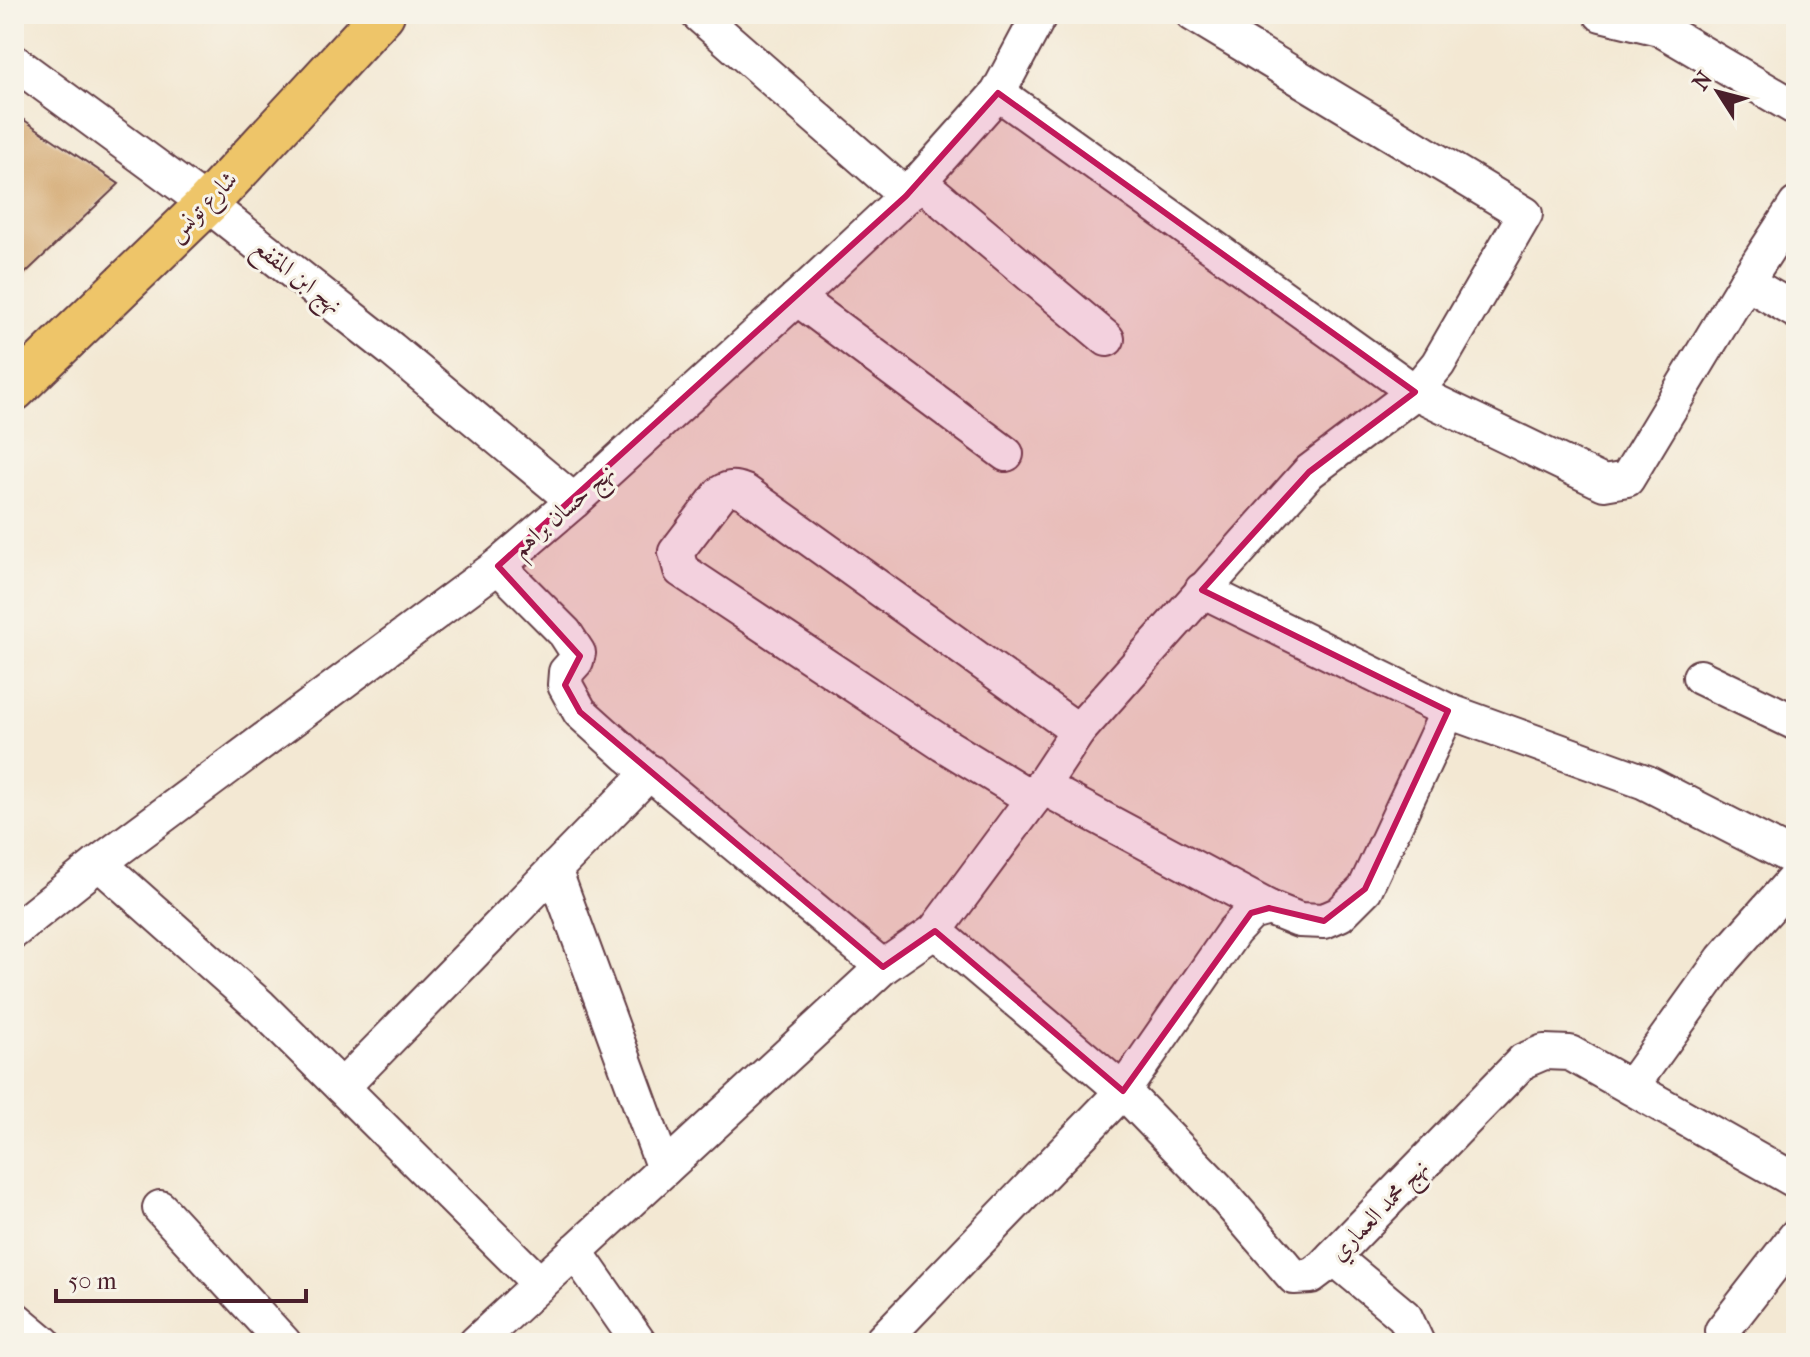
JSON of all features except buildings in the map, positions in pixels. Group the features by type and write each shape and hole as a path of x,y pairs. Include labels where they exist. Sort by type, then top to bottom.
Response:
{"main road":[{"name":"شارع تونس","path":"14,390 207,204 369,19"}],"street":[{"path":"698,14 912,189 1107,339"},
{"name":"نهج حسان براهم","path":"22,911 99,863 498,566 574,501 912,189 998,93 1040,14"},
{"path":"476,1343 883,967 935,931 1037,793 1078,731 1202,590 1309,472 1415,392 1438,364 1525,214 1193,14"},
{"path":"1601,14 1659,28 1796,108"},
{"name":"نهج ابن المقفع","path":"14,62 207,204 391,349 574,501"},
{"path":"998,93 1415,392 1604,483 1627,479 1796,205"},
{"path":"1746,282 1796,311"},
{"path":"797,298 1006,454"},
{"path":"1078,731 745,492 728,488 721,493 676,552 681,570 943,744 1269,908 1299,920 1324,921 1340,914 1365,889 1448,711"},
{"path":"498,566 574,644 578,653 576,661 566,672 565,685 580,712 883,967"},
{"path":"1202,590 1448,711 1645,782 1796,859"},
{"path":"1700,677 1796,723"},
{"path":"342,1087 650,772"},
{"path":"99,863 260,1006 540,1284"},
{"path":"554,869 664,1169"},
{"path":"1631,1087 1723,959 1796,877"},
{"path":"880,1343 1123,1091 1234,931 1251,913 1269,908"},
{"name":"نهج محمد العماري","path":"935,931 1123,1091 1218,1189 1294,1277 1311,1276 1333,1257 1523,1061 1544,1052 1570,1053 1796,1181"},
{"path":"160,1208 284,1343"},
{"path":"1722,1331 1796,1236"},
{"path":"575,1251 639,1343"},
{"path":"1333,1257 1405,1317 1417,1343"},
{"path":"14,1318 44,1343"}],"highlighted area":[{"path":"998,93 1415,392 1309,472 1202,590 1448,711 1365,889 1324,921 1269,908 1251,913 1123,1091 935,931 883,967 580,712 565,685 580,656 498,566 906,196"}]}
